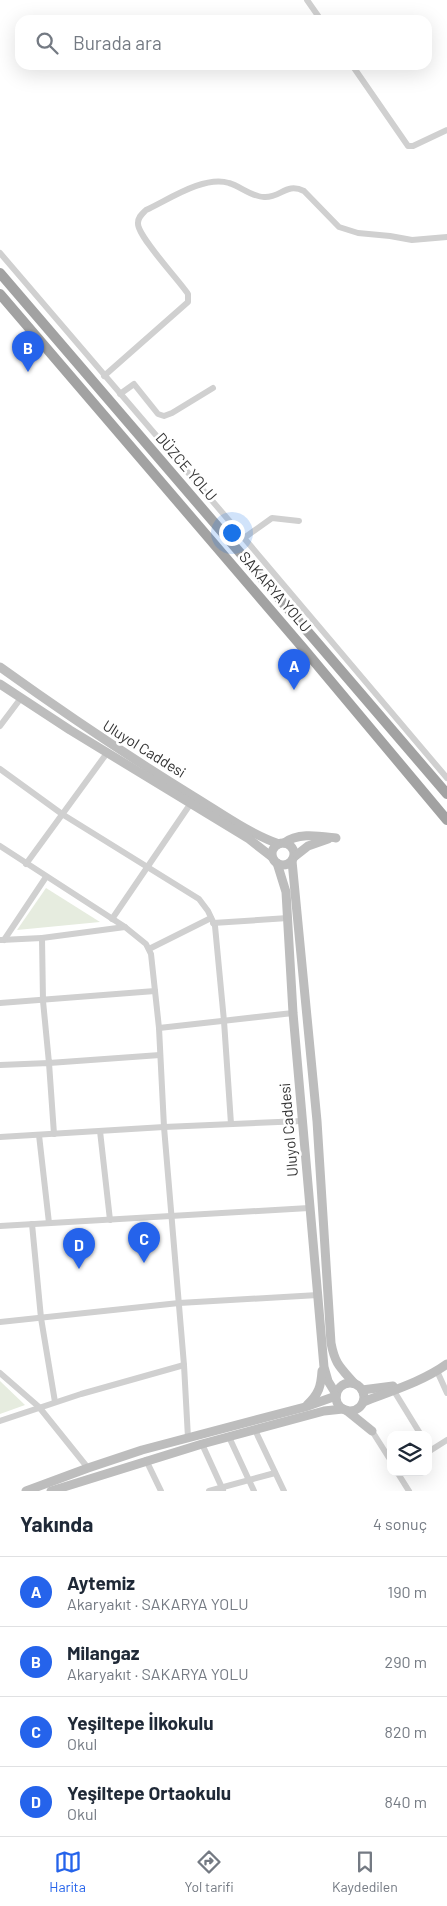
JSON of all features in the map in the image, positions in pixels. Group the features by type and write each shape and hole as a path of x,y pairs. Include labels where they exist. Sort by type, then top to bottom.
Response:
{"highway":[{"name":"DÜZCE YOLU","path":"0,273 447,794"},
{"name":"SAKARYA YOLU","path":"0,294 297,640 447,820"}],"main road":[{"name":"Uluyol Caddesi","path":"0,667 105,741 262,838 281,843"},
{"name":"Uluyol Caddesi","path":"0,684 107,753 249,839 274,860 286,892 293,1013 323,1358 328,1380 336,1395"},
{"path":"295,837 336,838 308,846 293,859 285,865 274,860 272,851 281,843 295,837"},
{"path":"281,843 292,847 293,859"},
{"name":"Uluyol Caddesi","path":"293,859 317,1121 331,1342 337,1364 342,1372 354,1383"},
{"path":"300,1409 317,1395 322,1385 323,1358"},
{"path":"52,1491 146,1460 324,1410 353,1410 362,1402 394,1391 437,1371 447,1364"},
{"path":"372,1431 337,1403 336,1395 338,1389 345,1383 354,1383 362,1390 410,1383"},
{"path":"362,1390 365,1417 372,1431"},
{"path":"26,1491 142,1450 300,1409 336,1395"}],"street":[{"path":"307,0 318,15"},
{"path":"355,70 408,146 413,146 447,130"},
{"path":"104,376 188,302 188,294 142,236 138,224 140,216 146,210 202,183 219,180 263,198 288,188 297,188 304,191 339,228 358,234 390,236 412,240 446,239"},
{"path":"0,253 447,778"},
{"path":"120,394 134,384 158,414 164,416 213,388"},
{"path":"244,538 272,518 299,521"},
{"path":"0,726 20,698"},
{"path":"26,864 107,753"},
{"path":"0,769 62,814 199,899 212,920 224,1021 231,1124"},
{"path":"112,919 191,803"},
{"path":"0,846 125,927 146,944 151,954 159,1028 164,1127 184,1365 188,1438"},
{"path":"2,940 46,877"},
{"path":"149,950 212,920 288,918"},
{"path":"2,940 42,938 125,927"},
{"path":"42,938 43,1001 54,1134"},
{"path":"0,1003 155,991"},
{"path":"159,1028 293,1013"},
{"path":"0,1065 160,1055"},
{"path":"0,1137 302,1121"},
{"path":"100,1131 110,1220"},
{"path":"39,1135 49,1223"},
{"path":"0,1226 309,1208"},
{"path":"32,1224 42,1318 55,1402"},
{"path":"0,1322 179,1303 318,1295"},
{"path":"0,1421 55,1402 184,1365"},
{"path":"437,1371 447,1393"},
{"path":"0,1372 39,1407 88,1468"},
{"path":"394,1391 419,1431"},
{"path":"255,1430 284,1491"},
{"path":"372,1431 387,1455"},
{"path":"229,1437 254,1491"},
{"path":"432,1448 447,1440"},
{"path":"202,1444 222,1489"},
{"path":"146,1460 161,1491"},
{"path":"210,1491 275,1473"},
{"path":"400,1476 409,1491"}],"shaded area":[{"path":"46,888 100,922 17,930"},
{"path":"0,1381 25,1405 0,1414"}],"place":[{"name":"Milangaz","path":"28,372"},
{"name":"Aytemiz","path":"294,690"},
{"name":"Yeşiltepe İlkokulu","path":"144,1263"},
{"name":"Yeşiltepe Ortaokulu","path":"79,1269"}]}
